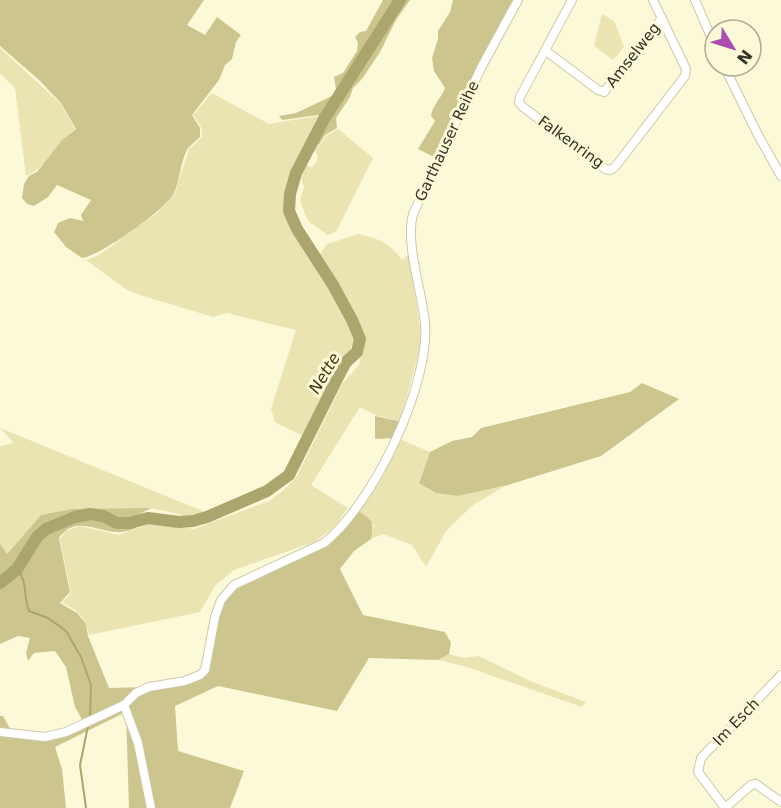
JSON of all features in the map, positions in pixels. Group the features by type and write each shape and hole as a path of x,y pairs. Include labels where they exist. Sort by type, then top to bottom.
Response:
{"street":[{"name":"Garthauser Reihe","path":"0,732 52,736 66,732 124,705 136,693 149,687 185,681 200,675 205,670 215,617 227,592 243,579 313,549 333,536 363,496 401,429 420,369 425,333 411,234 413,214 481,68 518,0"},
{"name":"Falkenring","path":"572,0 520,97 519,103 605,169 610,170 615,167 685,76 686,69 653,0"},
{"path":"695,0 703,18"},
{"name":"Amselweg","path":"546,51 598,90 604,92 662,18"},
{"path":"730,78 781,176"},
{"name":"Im Esch","path":"725,808 698,772 701,758 781,675"},
{"path":"124,705 138,743 151,808"},
{"path":"725,808 756,783 781,802"}],"shaded area":[{"path":"0,0 204,0 187,25 205,35 217,17 241,35 236,42 232,59 225,65 219,80 192,115 200,128 200,137 187,150 173,195 130,232 91,255 82,258 66,247 54,232 58,223 70,218 83,221 81,215 91,200 57,185 48,197 34,206 27,204 22,198 24,184 29,176 37,172 62,140 76,129 61,103 0,46"},
{"path":"383,0 410,0 396,20 380,52 362,79 353,88 350,97 336,118 337,128 325,135 319,145 316,141 320,118 318,115 282,120 279,116 296,113 332,96 336,89 334,77 343,73 357,51 358,43 355,37 360,32 366,31"},
{"path":"453,0 513,0 477,66 434,157 418,149 435,121 431,116 432,112 445,88 434,71 432,58 438,31 450,12"},
{"path":"602,14 614,21 624,47 613,60 594,46"},
{"path":"0,48 61,104 75,129 39,167 26,176 15,88 0,73"},
{"path":"212,93 269,124 317,116 319,119 294,168 289,193 291,222 355,331 356,338 305,437 275,422 271,409 296,330 227,313 213,317 143,296 127,290 86,260 99,255 157,213 174,195 189,149 202,137 201,127 193,115"},
{"path":"338,129 373,158 336,232 328,235 309,222 304,212 300,200 304,187 301,178 306,165 311,167 317,162 317,153 313,150 317,143 320,146 326,136"},
{"path":"359,234 384,242 402,260 409,254 421,333 418,356 400,421 375,415 360,407 311,485 348,508 334,527 314,542 234,570 215,586 200,612 89,635 80,615 62,603 71,593 60,539 66,531 80,526 119,535 150,523 194,529 269,501 297,476 342,384 359,365 364,338 335,283 318,257 327,244"},
{"path":"642,383 679,399 601,456 508,485 458,496 436,493 419,483 430,452 452,441 472,437 481,428 630,392"},
{"path":"375,416 403,422 397,438 375,439"},
{"path":"0,428 205,512 187,516 151,508 41,515 6,555 0,544 0,446 14,443"},
{"path":"397,438 430,452 419,482 458,496 505,486 473,505 446,531 426,567 412,545 383,534 371,539 374,525 354,509"},
{"path":"151,508 136,516 136,528 117,532 79,526 65,531 59,538 70,592 60,603 77,613 86,624 88,636 109,688 149,687 200,675 215,617 227,592 313,549 354,509 372,523 371,539 354,551 340,569 363,615 445,632 451,643 449,654 438,660 369,658 337,711 218,686 175,706 178,751 244,771 230,808 129,808 126,712 55,747 62,769 66,808 0,808 0,716 3,716 13,734 45,737 84,723 75,707 66,667 55,651 34,653 28,661 26,653 30,638 18,636 0,644 0,544 7,554 41,515 72,509"},
{"path":"449,654 464,658 479,656 530,681 586,702 582,707 467,667 438,660"}],"waterway":[{"name":"Nette","path":"0,583 17,569 37,537 46,529 75,517 90,514 103,516 117,523 130,523 148,518 179,522 193,521 267,491 289,475 346,362 357,352 360,339 333,285 297,229 289,211 290,194 296,173 324,119 400,0"},
{"path":"17,569 23,579 29,611 48,618 66,631 81,657 91,685 90,717"},
{"path":"86,808 80,765 88,726"}]}
